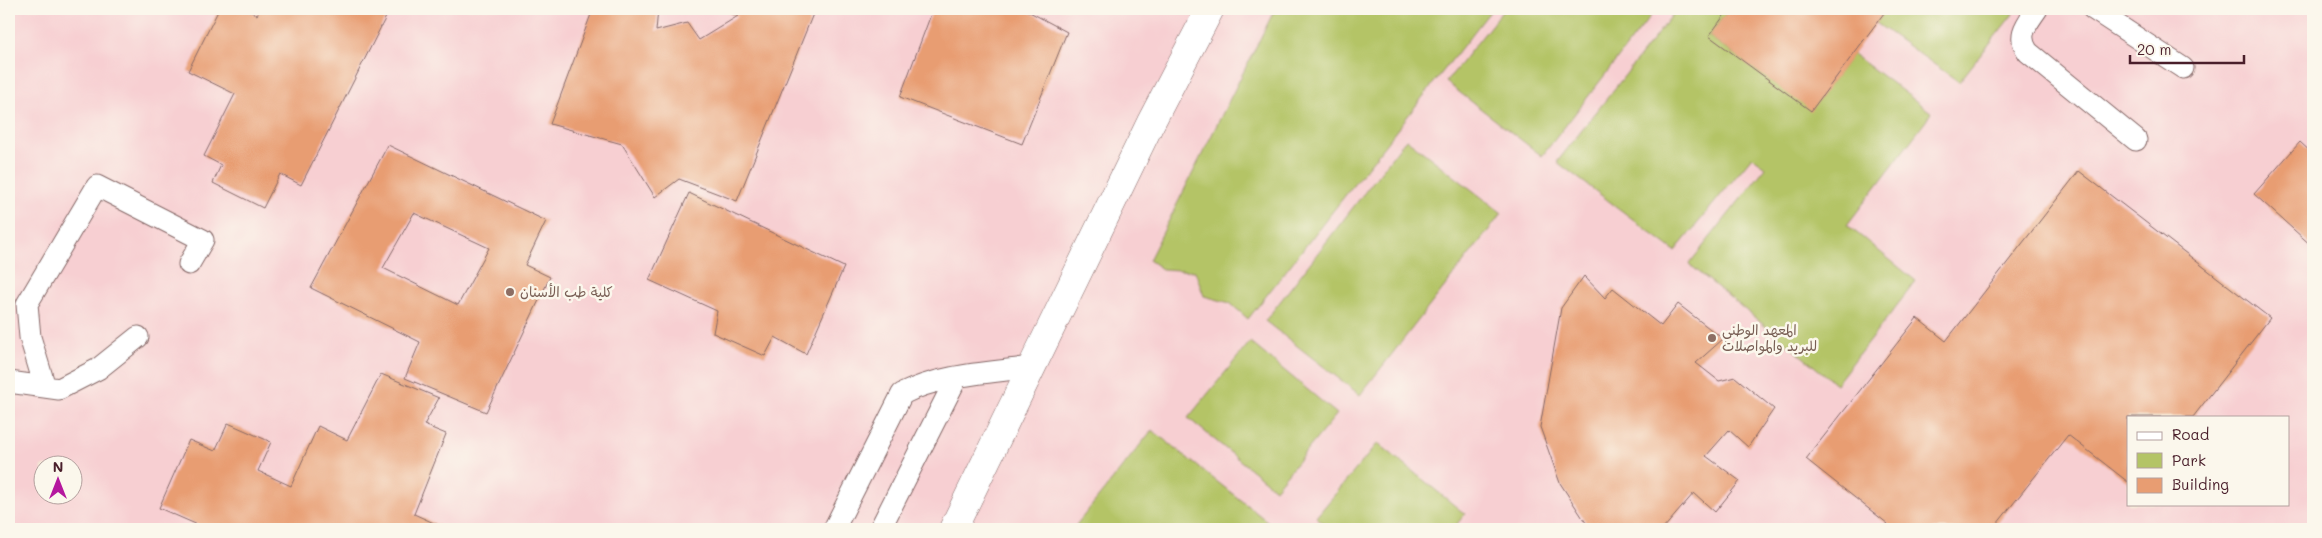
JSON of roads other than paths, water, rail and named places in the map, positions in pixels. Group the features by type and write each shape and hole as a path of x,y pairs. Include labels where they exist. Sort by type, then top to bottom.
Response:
{"street":[{"path":"953,529 1150,124 1210,9"}],"lane":[{"path":"2037,9 2023,28 2022,41 2028,52 2136,140"},
{"path":"2093,9 2183,68"},
{"path":"45,387 30,337 27,304 97,186 202,240 189,264"},
{"path":"9,382 59,389 98,369 138,337"},
{"path":"834,529 902,394 923,384 957,377 1032,367"},
{"path":"880,529 957,377"}],"place":[{"name":"كلية طب الأسنان","path":"510,292"},
{"name":"المعهد الوطني للبريد والمواصلات","path":"1712,338"}]}
